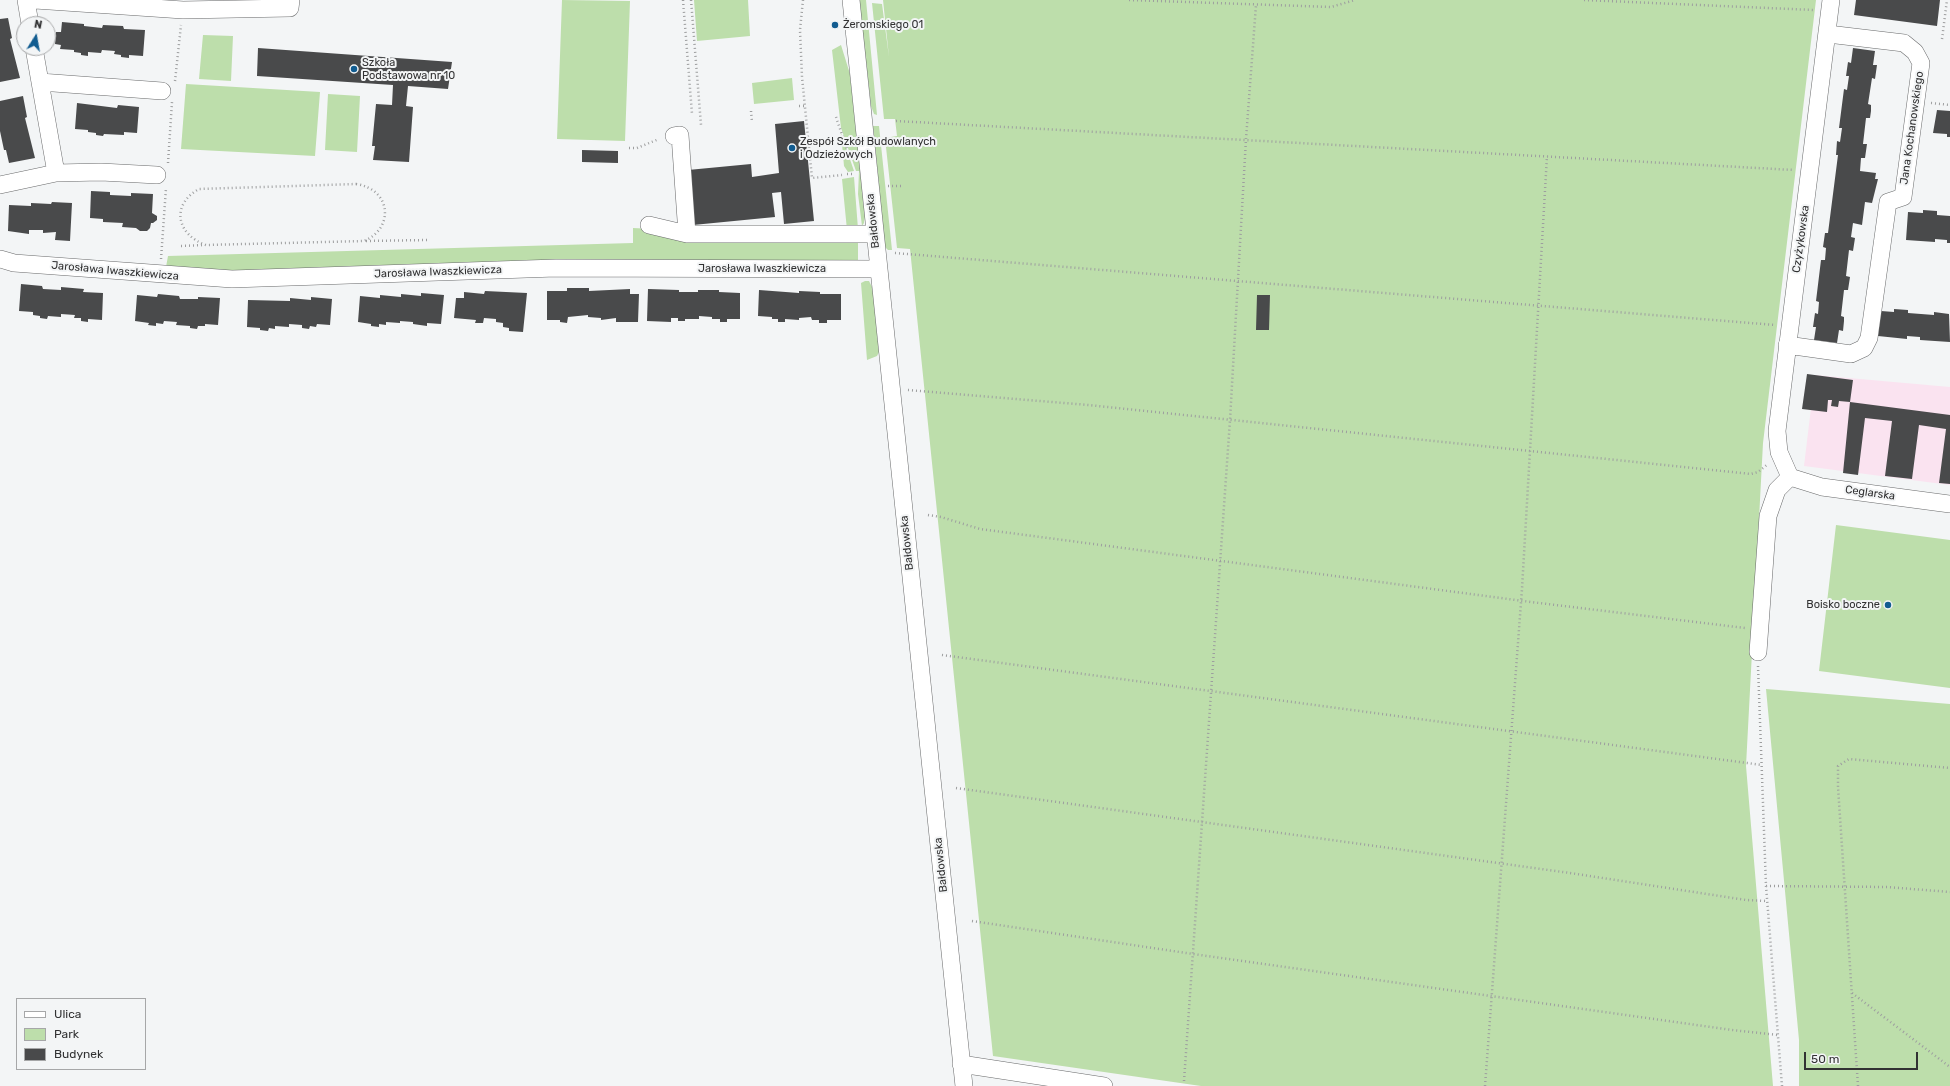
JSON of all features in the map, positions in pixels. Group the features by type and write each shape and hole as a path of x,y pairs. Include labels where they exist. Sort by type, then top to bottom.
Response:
{"street":[{"path":"26,0 29,16"},
{"path":"35,0 183,10 290,4"},
{"name":"Bałdowska","path":"851,0 964,1086"},
{"name":"Czyżykowska","path":"1790,477 1779,452 1778,431 1787,345 1828,34 1826,5"},
{"name":"Jana Kochanowskiego","path":"1787,345 1851,354 1864,348 1869,338 1888,202 1903,197 1918,92 1921,63 1914,52 1904,43 1828,34"},
{"path":"35,56 56,173"},
{"path":"40,82 170,91"},
{"path":"665,138 680,135 687,234"},
{"path":"0,185 56,173 101,172 164,175"},
{"path":"649,225 687,234 875,234"},
{"name":"Jarosława Iwaszkiewicza","path":"0,259 14,263 238,279 556,268 878,269"},
{"path":"1758,652 1768,516 1777,490 1790,477"},
{"name":"Ceglarska","path":"1790,477 1822,487 1950,504"},
{"path":"961,1064 1104,1086"}],"path":[{"path":"682,0 692,114"},
{"path":"691,0 702,126"},
{"path":"803,0 800,30 804,106 812,178 842,175"},
{"path":"1129,0 1331,7 1355,0"},
{"path":"1584,0 1826,5"},
{"path":"1942,39 1947,0"},
{"path":"1184,1081 1230,420 1246,139 1256,4"},
{"path":"161,257 164,175 170,91 183,10"},
{"path":"799,106 804,106"},
{"path":"751,111 752,122"},
{"path":"836,117 851,160"},
{"path":"896,121 1800,170"},
{"path":"629,148 637,148 665,138"},
{"path":"1485,1086 1520,601 1547,156"},
{"path":"854,167 856,174"},
{"path":"206,245 190,238 181,222 181,211 185,201 199,189 356,184 376,191 383,201 385,212 384,221 379,230 364,241"},
{"path":"888,186 903,186"},
{"path":"181,246 428,240"},
{"path":"895,253 1780,325"},
{"path":"908,390 1230,420 1751,474 1758,472 1770,463"},
{"path":"928,515 941,517 980,529 1679,622 1759,630"},
{"path":"1758,652 1766,886 1782,1086"},
{"path":"942,656 1762,765"},
{"path":"1858,1086 1844,886 1838,766 1849,759 1950,768"},
{"path":"956,788 1502,864 1746,900 1768,901"},
{"path":"1766,886 1887,887 1950,892"},
{"path":"972,921 1193,954 1778,1035"},
{"path":"1852,993 1950,1067"}],"shaded area":[{"path":"1815,375 1950,387 1950,485 1804,466"}],"green space":[{"path":"562,0 630,1 625,141 557,139"},
{"path":"694,0 748,0 750,36 697,41"},
{"path":"859,0 866,0 877,115 874,114 871,106"},
{"path":"883,0 1816,0 1763,443 1746,766 1773,1086 1201,1086 993,1056 910,249 897,248 885,138 897,136 895,119 884,119 872,3 882,4 889,57"},
{"path":"203,35 233,36 231,81 199,79"},
{"path":"841,45 850,74 865,216 862,226 858,194 859,171 856,171 841,128 832,50"},
{"path":"792,78 794,100 754,104 752,83"},
{"path":"186,84 320,92 315,156 181,149"},
{"path":"328,94 360,96 357,152 325,150"},
{"path":"873,126 879,126 892,250 888,250 885,247"},
{"path":"841,133 854,171 848,172 844,166"},
{"path":"854,177 858,229 847,230 842,179"},
{"path":"633,228 858,239 858,261 262,273 166,267 168,256 633,243"},
{"path":"869,281 873,289 879,352 877,356 867,360 861,283"},
{"name":"Boisko boczne","path":"1836,525 1950,540 1950,688 1819,671"},
{"path":"1766,689 1950,704 1950,1086 1799,1086 1799,1040"}],"building":[{"path":"1856,0 1940,0 1937,26 1854,15"},
{"path":"8,18 12,38 10,39 20,78 0,82 0,19"},
{"path":"62,22 84,24 84,26 102,28 103,25 123,26 124,29 145,30 143,56 129,55 129,58 121,57 121,55 114,54 115,51 102,50 101,53 88,52 88,56 74,52 74,50 60,49 61,45 56,44 56,32 61,32"},
{"name":"Szkoła Podstawowa nr 10","path":"258,48 452,62 448,89 408,86 406,106 413,107 409,162 373,160 375,146 372,146 376,104 392,105 393,85 257,76"},
{"path":"1853,48 1875,51 1873,65 1877,65 1875,79 1872,78 1868,104 1871,105 1870,118 1866,118 1863,144 1867,144 1865,158 1861,158 1860,171 1876,173 1875,179 1878,179 1872,203 1865,202 1862,225 1853,223 1851,237 1855,238 1853,251 1849,250 1846,276 1850,277 1848,290 1844,290 1841,316 1844,317 1843,331 1839,330 1837,343 1814,340 1816,327 1813,327 1815,313 1818,314 1819,302 1816,301 1821,260 1825,260 1826,248 1823,247 1825,233 1828,233 1838,155 1836,155 1837,141 1840,142 1842,128 1839,128 1844,89 1847,90 1849,76 1846,76 1848,62 1851,63"},
{"path":"23,96 27,117 25,118 35,158 9,163 6,150 4,150 0,131 0,101"},
{"path":"77,103 117,108 118,105 139,107 137,133 124,132 124,135 104,134 103,136 88,132 88,130 75,129"},
{"path":"1937,110 1950,111 1950,137 1947,137 1947,134 1933,133"},
{"path":"804,121 814,221 784,224 781,192 772,193 775,217 693,225 688,170 751,164 752,177 779,173 775,124"},
{"path":"582,150 618,151 618,163 582,162"},
{"path":"91,191 110,192 110,195 131,196 131,193 153,194 152,213 157,216 157,220 151,223 150,228 147,231 140,231 136,228 122,227 123,223 103,222 103,219 90,218"},
{"path":"52,202 72,203 70,241 55,240 56,232 43,233 43,230 29,230 29,234 8,231 9,205 31,206 31,203 51,204"},
{"path":"1923,210 1937,211 1937,215 1950,216 1950,243 1947,243 1947,240 1935,239 1935,242 1906,240 1908,212 1923,213"},
{"path":"21,284 42,286 43,289 61,290 61,287 84,289 83,292 103,293 102,320 88,319 88,322 81,321 81,318 74,318 75,315 61,314 61,317 48,316 47,319 33,315 33,312 19,311"},
{"path":"567,288 589,288 589,291 630,289 630,294 639,294 638,322 616,322 616,318 601,320 601,318 588,317 588,315 568,317 567,323 560,322 560,320 547,320 547,291 567,291"},
{"path":"648,289 679,290 679,292 719,290 719,292 740,293 740,319 727,319 727,322 720,322 720,319 699,316 699,319 685,319 685,321 678,321 678,318 671,318 671,322 647,321"},
{"path":"759,290 841,294 841,320 827,320 827,323 819,323 819,320 812,320 811,317 799,318 799,320 785,319 785,322 778,322 778,319 772,319 772,317 758,316"},
{"path":"485,291 527,293 523,332 509,331 509,328 503,327 503,323 496,322 496,319 484,318 483,323 475,323 476,320 454,318 456,298 464,298 464,292 484,294"},
{"path":"421,293 444,295 441,324 427,323 427,326 413,324 413,322 400,321 400,323 386,322 386,325 379,324 379,327 358,322 360,296 380,298 380,295 401,297 401,294 421,296"},
{"path":"158,294 179,296 180,299 198,299 198,297 220,298 218,325 205,324 205,326 198,326 197,329 190,328 190,326 176,325 177,322 164,321 163,324 156,323 156,326 148,325 149,323 135,321 137,295 157,297"},
{"path":"1257,295 1270,295 1269,330 1256,330"},
{"path":"311,297 332,299 330,325 317,324 316,327 310,326 309,329 302,328 302,325 289,324 289,327 275,326 275,329 269,328 268,331 260,330 260,328 247,327 248,300 290,301 290,298 311,300"},
{"path":"1894,309 1908,310 1908,313 1934,315 1934,312 1949,314 1950,342 1920,340 1920,337 1907,336 1907,339 1878,336 1881,311 1894,312"},
{"path":"1807,374 1853,380 1850,402 1839,401 1838,407 1831,406 1832,400 1828,400 1827,412 1802,409"},
{"path":"1850,402 1950,415 1950,484 1939,483 1946,429 1919,425 1912,479 1885,476 1892,421 1865,418 1858,475 1843,473"}],"place":[{"name":"Żeromskiego 01","path":"835,25"},
{"name":"Szkoła Podstawowa nr 10","path":"354,69"},
{"name":"Zespół Szkół Budowlanych i Odzieżowych","path":"792,148"},
{"name":"Boisko boczne","path":"1888,605"}]}
